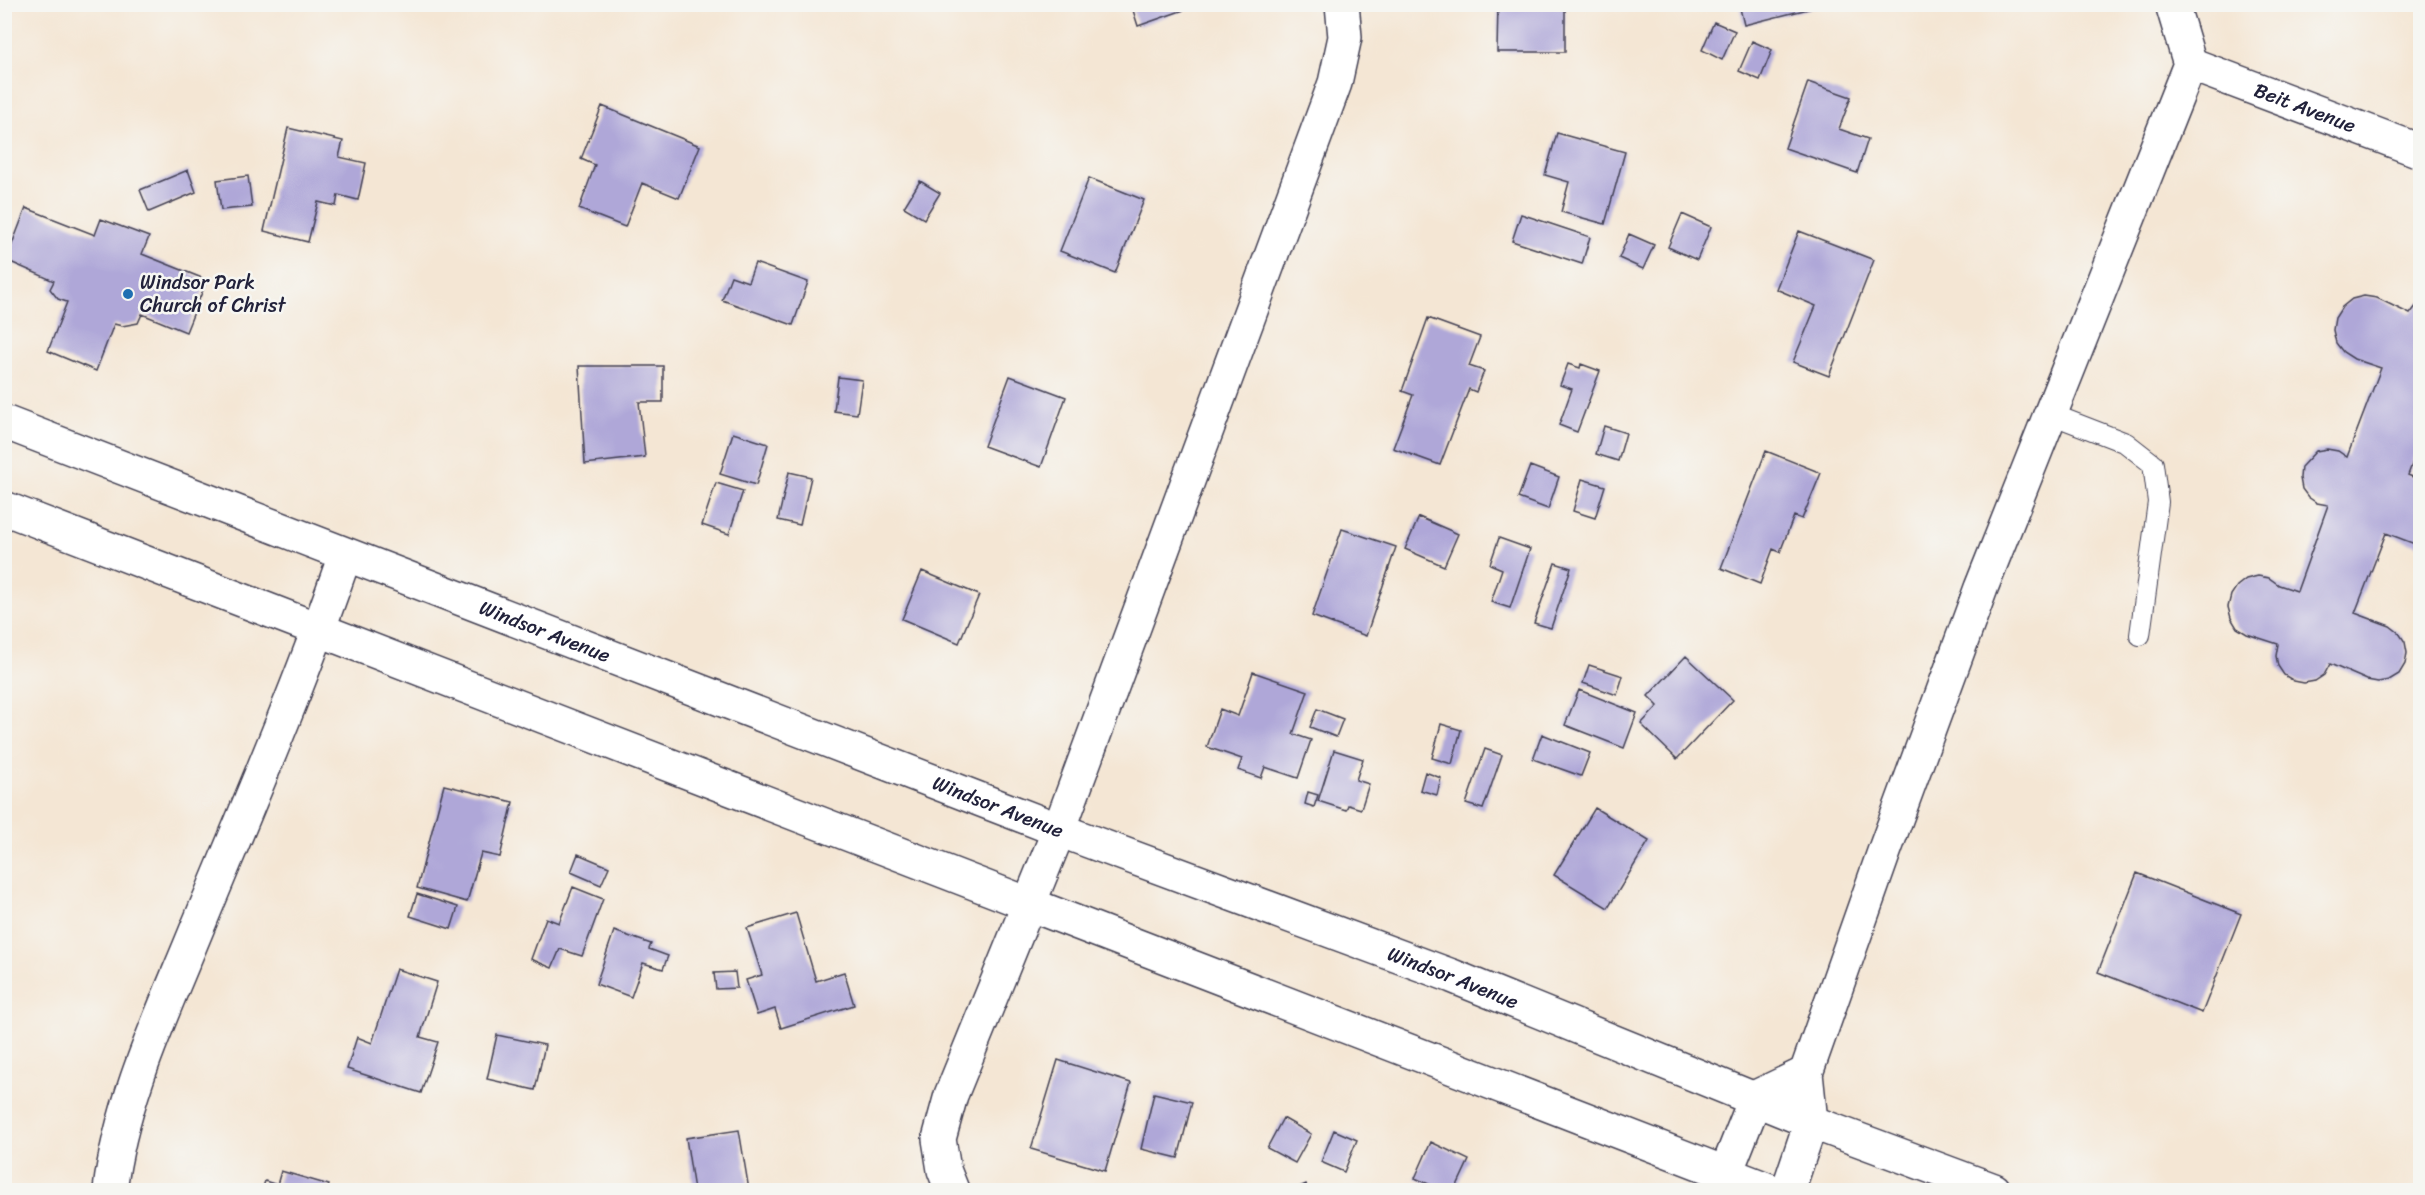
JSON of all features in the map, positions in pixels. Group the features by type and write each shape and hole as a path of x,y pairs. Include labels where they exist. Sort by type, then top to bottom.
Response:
{"main road":[{"path":"952,1191 944,1170 939,1139 951,1095 1059,830 1335,83 1345,38 1342,4"},
{"path":"1788,1191 1811,1122 1806,1073 1981,588 2190,64 2172,4"},
{"name":"Beit Avenue","path":"2190,64 2421,151"},
{"name":"Windsor Avenue","path":"4,422 1059,830 1452,976 1756,1097 1811,1122 1994,1191"},
{"path":"4,508 1030,905 1722,1182 1769,1191"},
{"path":"110,1191 115,1153 138,1074 320,631 345,555"},
{"path":"1722,1182 1756,1097 1806,1073"}],"lane":[{"path":"2051,414 2126,443 2153,464 2158,502 2140,635"}],"building":[{"path":"1131,4 1194,4 1195,6 1138,26"},
{"path":"1498,4 1565,4 1565,52 1497,52"},
{"path":"1739,4 1823,4 1824,5 1744,25"},
{"path":"1714,22 1735,31 1722,60 1702,50"},
{"path":"1752,41 1772,50 1760,80 1739,71"},
{"path":"1808,82 1851,97 1839,129 1868,139 1857,173 1785,148"},
{"path":"602,106 700,146 679,198 642,183 625,227 579,209 595,165 581,159"},
{"path":"288,128 343,141 339,157 366,163 358,200 338,195 336,206 318,202 308,242 264,231"},
{"path":"1557,133 1625,152 1605,224 1561,212 1569,182 1545,175"},
{"path":"188,170 196,192 149,212 140,190"},
{"path":"248,176 252,207 221,210 217,180"},
{"path":"1089,178 1144,200 1115,273 1060,251"},
{"path":"920,181 940,193 924,219 904,207"},
{"name":"Windsor Park Church of Christ","path":"26,208 95,235 101,219 149,237 142,254 207,280 186,332 142,314 138,323 122,326 114,324 96,371 48,351 67,302 58,299 50,289 54,281 6,260"},
{"path":"1521,214 1590,237 1582,264 1512,241"},
{"path":"1682,214 1711,227 1697,260 1668,247"},
{"path":"1799,231 1874,260 1829,376 1793,362 1816,306 1776,289"},
{"path":"1629,234 1654,245 1643,269 1619,258"},
{"path":"755,263 808,282 793,325 722,300 731,276 748,282"},
{"path":"2364,296 2377,298 2410,314 2420,301 2420,443 2408,475 2420,480 2420,546 2386,533 2355,613 2390,626 2405,642 2407,653 2405,664 2399,674 2389,680 2378,682 2367,680 2330,664 2324,675 2315,681 2304,683 2294,681 2284,675 2278,666 2276,656 2278,644 2247,634 2237,628 2228,607 2231,595 2237,586 2246,579 2258,576 2269,578 2279,585 2297,591 2328,505 2317,503 2302,489 2301,467 2316,451 2327,449 2338,451 2347,457 2381,368 2354,359 2343,352 2336,343 2333,330 2335,318 2342,307 2352,299"},
{"path":"1428,318 1480,337 1469,366 1484,371 1476,392 1469,389 1440,465 1393,448 1413,395 1402,391"},
{"path":"1568,364 1580,368 1581,364 1600,371 1577,432 1559,425 1572,389 1560,385"},
{"path":"579,366 663,366 663,402 639,402 645,457 585,464"},
{"path":"1010,376 1066,397 1041,467 984,446"},
{"path":"838,377 862,380 857,414 834,411"},
{"path":"1604,426 1626,433 1618,461 1596,454"},
{"path":"733,433 768,444 756,485 720,474"},
{"path":"1766,451 1821,473 1802,519 1794,516 1780,552 1773,549 1760,584 1721,568"},
{"path":"1530,466 1559,477 1548,509 1518,498"},
{"path":"789,472 811,477 800,525 778,520"},
{"path":"1582,479 1605,486 1595,518 1573,511"},
{"path":"716,483 743,491 729,534 702,525"},
{"path":"1419,517 1458,534 1444,566 1405,549"},
{"path":"1342,529 1396,547 1366,636 1312,616"},
{"path":"1499,538 1530,549 1510,608 1491,602 1502,569 1490,564"},
{"path":"1555,563 1571,568 1551,628 1534,623"},
{"path":"922,571 979,595 959,643 902,619"},
{"path":"1686,656 1733,700 1677,759 1641,724 1658,706 1648,696"},
{"path":"1589,665 1623,676 1617,695 1583,683"},
{"path":"1253,672 1308,691 1293,734 1311,740 1298,778 1265,767 1261,778 1238,770 1242,759 1207,747 1220,709 1238,716"},
{"path":"1579,690 1637,713 1624,748 1565,725"},
{"path":"1317,709 1343,719 1336,737 1310,727"},
{"path":"1441,724 1461,730 1452,764 1432,758"},
{"path":"1542,734 1590,753 1581,776 1533,759"},
{"path":"1485,749 1502,755 1483,809 1466,804"},
{"path":"1334,750 1363,759 1356,780 1369,784 1361,809 1348,805 1346,810 1318,801"},
{"path":"1425,772 1441,778 1437,795 1420,790"},
{"path":"444,785 513,802 500,857 481,853 467,902 417,888"},
{"path":"1308,792 1318,795 1314,807 1305,804"},
{"path":"1595,808 1649,841 1608,908 1554,875"},
{"path":"578,854 609,867 601,885 571,872"},
{"path":"2137,873 2241,914 2202,1013 2098,972"},
{"path":"573,887 603,899 582,956 560,949 552,968 531,959 546,918 559,923"},
{"path":"417,894 458,907 451,929 410,916"},
{"path":"796,913 816,981 844,972 854,1005 781,1028 775,1009 757,1015 746,980 762,975 747,928"},
{"path":"614,931 651,944 649,949 668,956 663,969 643,963 631,997 596,984"},
{"path":"396,969 437,982 420,1037 438,1042 421,1093 347,1069 357,1037 372,1043"},
{"path":"735,972 737,988 716,989 714,973"},
{"path":"497,1035 545,1045 535,1090 487,1079"},
{"path":"1058,1060 1131,1083 1105,1171 1031,1149"},
{"path":"1154,1093 1192,1102 1178,1158 1141,1149"},
{"path":"1283,1118 1311,1134 1295,1163 1267,1148"},
{"path":"739,1130 749,1190 694,1190 686,1138"},
{"path":"1334,1130 1357,1140 1344,1172 1321,1162"},
{"path":"1431,1142 1469,1160 1455,1190 1442,1190 1415,1178"},
{"path":"281,1171 329,1185 327,1190 262,1190 265,1181 277,1185"},
{"path":"1306,1184 1308,1190 1293,1190"}],"place":[{"name":"Windsor Park Church of Christ","path":"128,294"}]}
